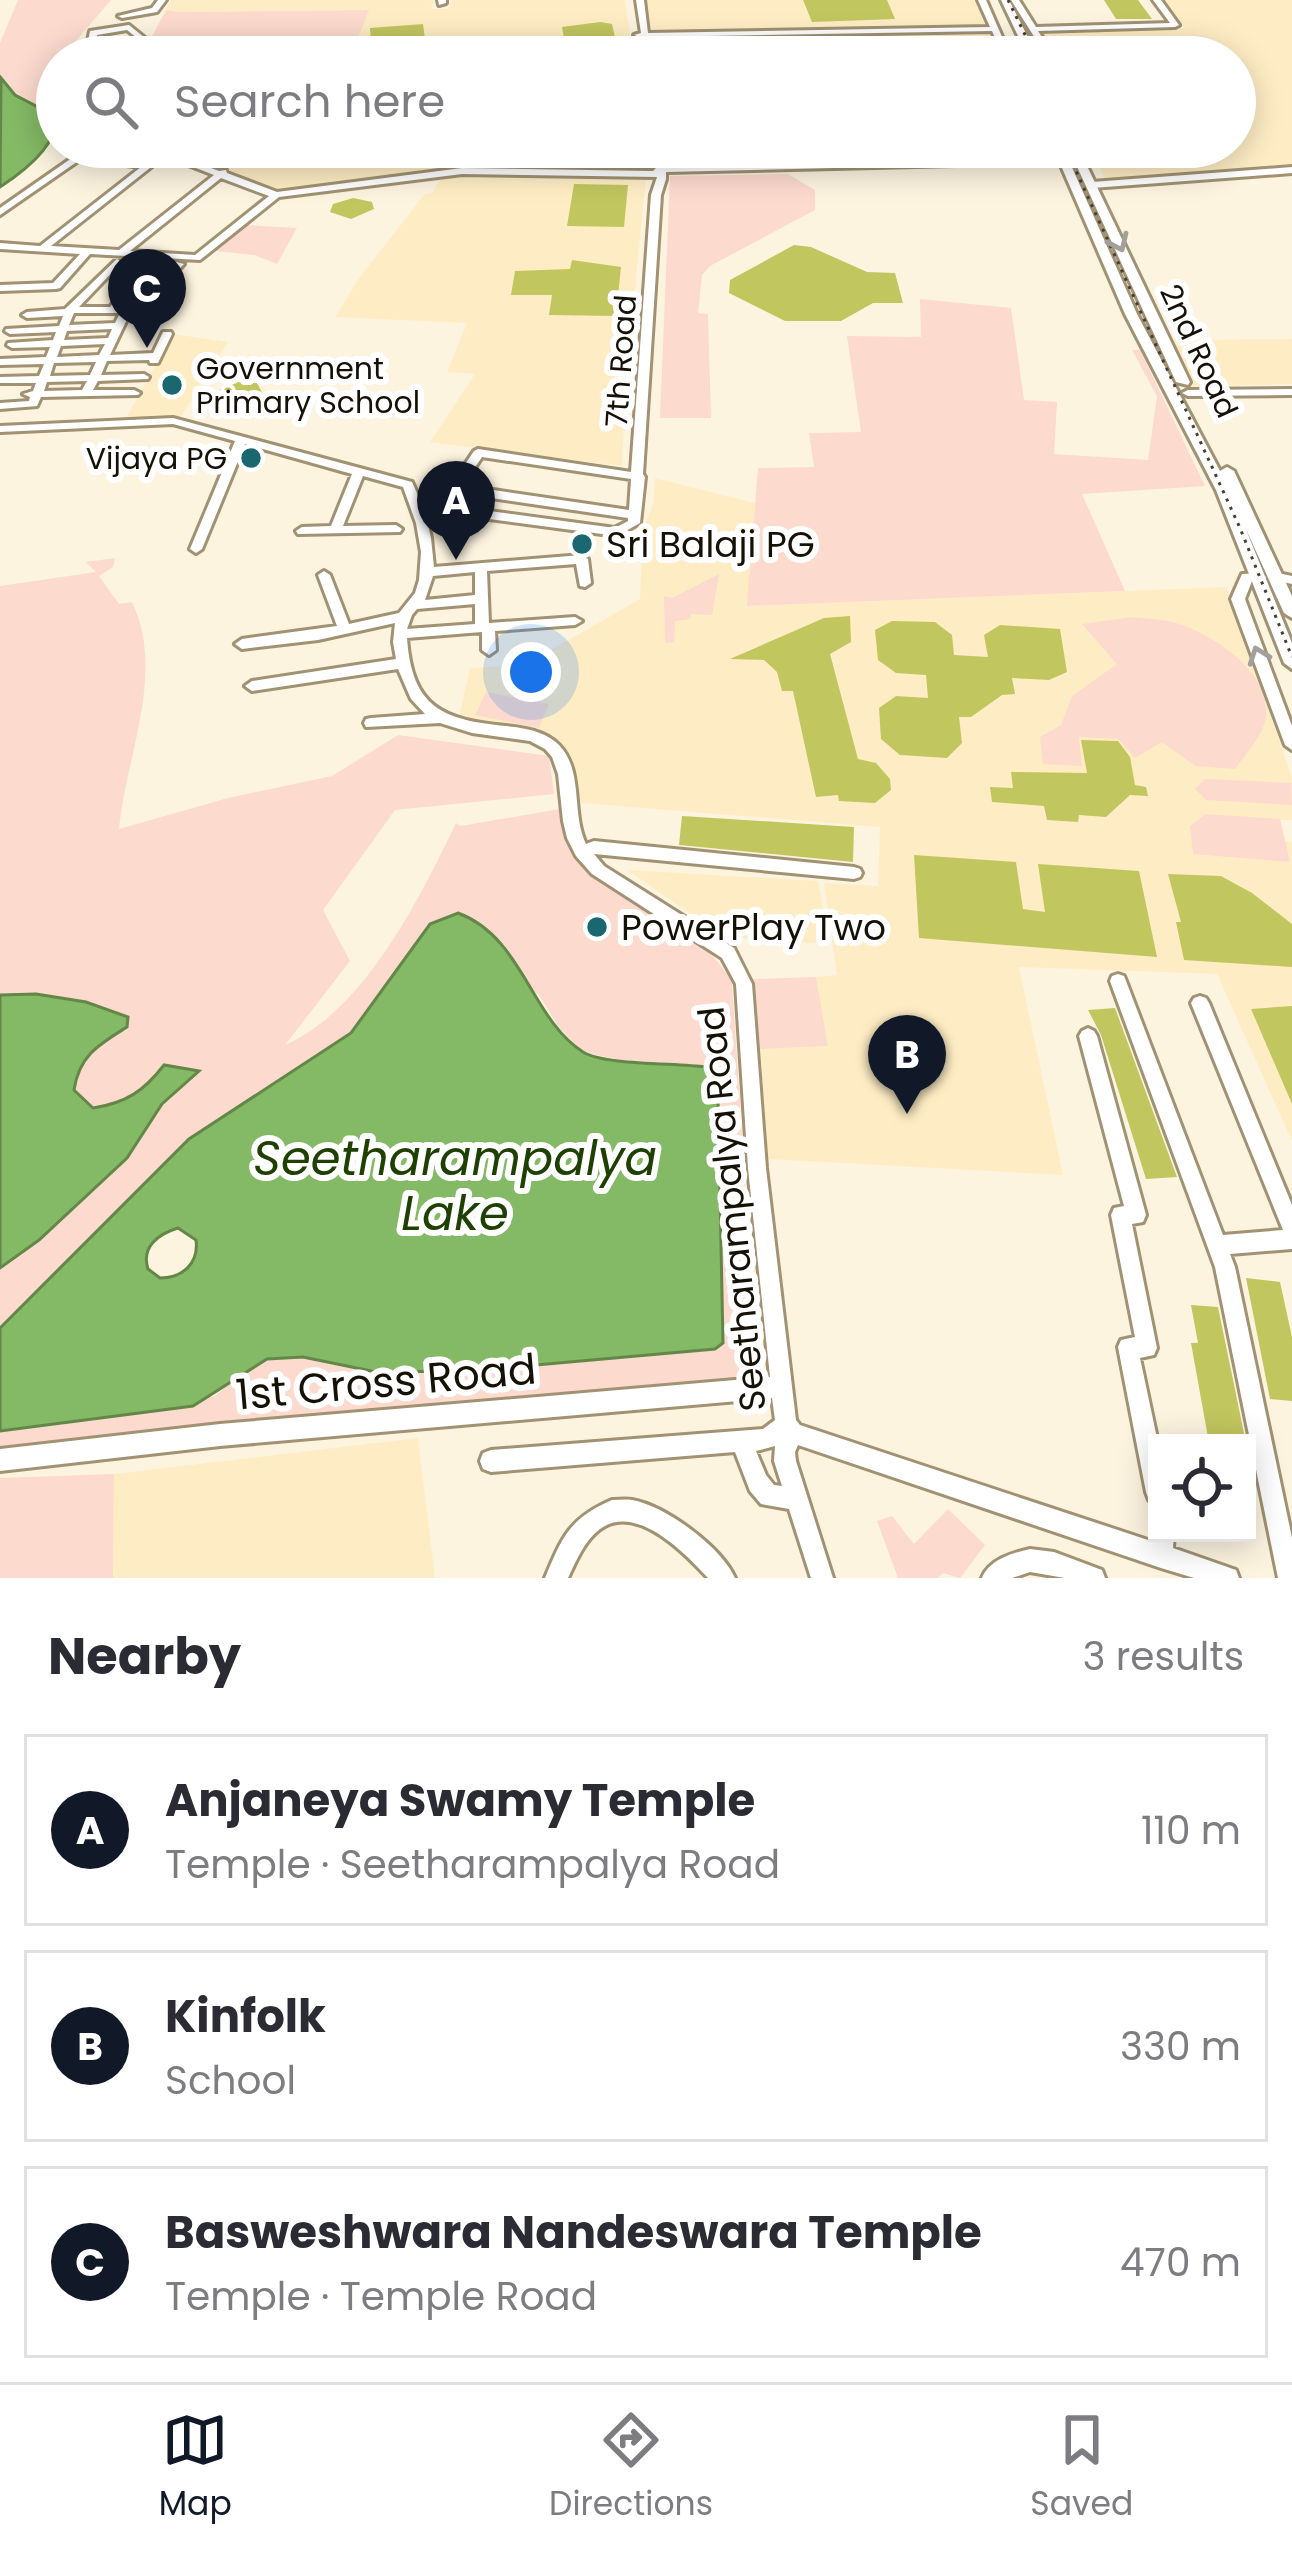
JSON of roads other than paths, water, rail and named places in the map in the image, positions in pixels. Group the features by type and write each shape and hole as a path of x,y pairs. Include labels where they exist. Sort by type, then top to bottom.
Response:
{"main road":[{"path":"993,0 1010,36"},
{"path":"1005,0 1025,36"},
{"name":"2nd Road","path":"1067,168 1138,326 1277,578 1292,663"},
{"name":"2nd Road","path":"1084,168 1292,613"},
{"path":"1138,326 1157,326"}],"street":[{"path":"93,36 154,10 162,0"},
{"path":"637,0 641,35 994,29"},
{"path":"982,0 998,36"},
{"path":"1015,0 1038,36"},
{"path":"1034,28 1175,25 1157,0"},
{"path":"116,6 139,36"},
{"path":"126,23 142,23 146,31"},
{"path":"0,212 64,168"},
{"path":"44,247 141,168"},
{"path":"211,168 276,195 462,171 765,168"},
{"name":"7th Road","path":"635,515 658,168"},
{"path":"1091,184 1292,170"},
{"path":"0,406 33,404 69,311 120,257 223,172"},
{"path":"0,245 88,250 120,257 197,258 276,195"},
{"path":"0,288 56,286 88,250"},
{"path":"87,392 120,310 150,264"},
{"path":"27,315 140,305 179,264"},
{"path":"10,331 116,326"},
{"path":"122,422 167,334"},
{"path":"12,345 110,340"},
{"path":"0,362 157,356"},
{"path":"0,380 144,377"},
{"path":"1188,393 1292,392"},
{"path":"96,409 111,393"},
{"path":"0,395 134,394"},
{"path":"0,429 173,421 408,485 418,513 426,572 421,595 405,619 404,663 410,684 458,727 544,740 556,750 566,770 572,830 582,852 594,847 854,873"},
{"path":"196,549 242,438"},
{"path":"418,513 459,511 617,532 634,523 635,515 477,492 460,488 459,482 478,453 639,477"},
{"path":"335,531 359,472"},
{"path":"302,531 396,529"},
{"path":"426,572 582,560 585,583"},
{"path":"481,568 489,650"},
{"path":"324,575 345,630"},
{"path":"1277,578 1247,577 1238,599 1292,745"},
{"path":"242,644 405,619 482,599"},
{"path":"405,619 485,628 575,621"},
{"path":"252,686 404,663"},
{"path":"371,723 443,718"},
{"name":"Seetharampalya Road","path":"582,852 598,870 728,953 744,984 778,1388 790,1429 1162,1545 1228,1578"},
{"path":"1118,981 1217,1245 1289,1578"},
{"path":"1200,1003 1292,1228"},
{"path":"1088,1036 1136,1215 1121,1215 1148,1348 1128,1347 1148,1447"},
{"path":"1217,1245 1292,1239"},
{"name":"1st Cross Road","path":"0,1460 220,1435 778,1388"},
{"path":"490,1462 767,1439 790,1429"},
{"path":"790,1429 784,1451 822,1578"},
{"path":"741,1441 758,1483 769,1496 795,1498"},
{"path":"556,1578 578,1537 601,1515 634,1510 653,1515 724,1578"},
{"path":"992,1578 1008,1564 1030,1557 1094,1578"}],"water":[{"path":"1,78 15,95 36,106 36,158 0,187"},
{"name":"Seetharampalya Lake","path":"458,913 498,940 551,1020 583,1052 623,1061 705,1067 718,1098 723,1343 715,1349 470,1371 376,1372 303,1357 267,1359 193,1406 0,1431 0,1328 189,1139 351,1033 430,924","holes":["178,1228 196,1240 195,1256 182,1272 160,1278 148,1269 149,1248 164,1234"]},
{"path":"36,994 86,1002 128,1017 127,1027 92,1052 77,1078 74,1090 93,1108 133,1094 164,1065 199,1071 162,1104 127,1158 39,1240 0,1268 0,995"}],"railway":[{"path":"1008,0 1026,36"},
{"path":"1075,168 1240,528 1292,657"}],"place":[{"name":"Basweshwara Nandeswara Temple","path":"147,348"},
{"name":"Government Primary School","path":"172,385"},
{"name":"Vijaya PG","path":"251,458"},
{"name":"Sri Balaji PG","path":"582,544"},
{"name":"Anjaneya Swamy Temple","path":"456,560"},
{"name":"PowerPlay Two","path":"597,927"},
{"name":"Kinfolk","path":"907,1114"}]}
